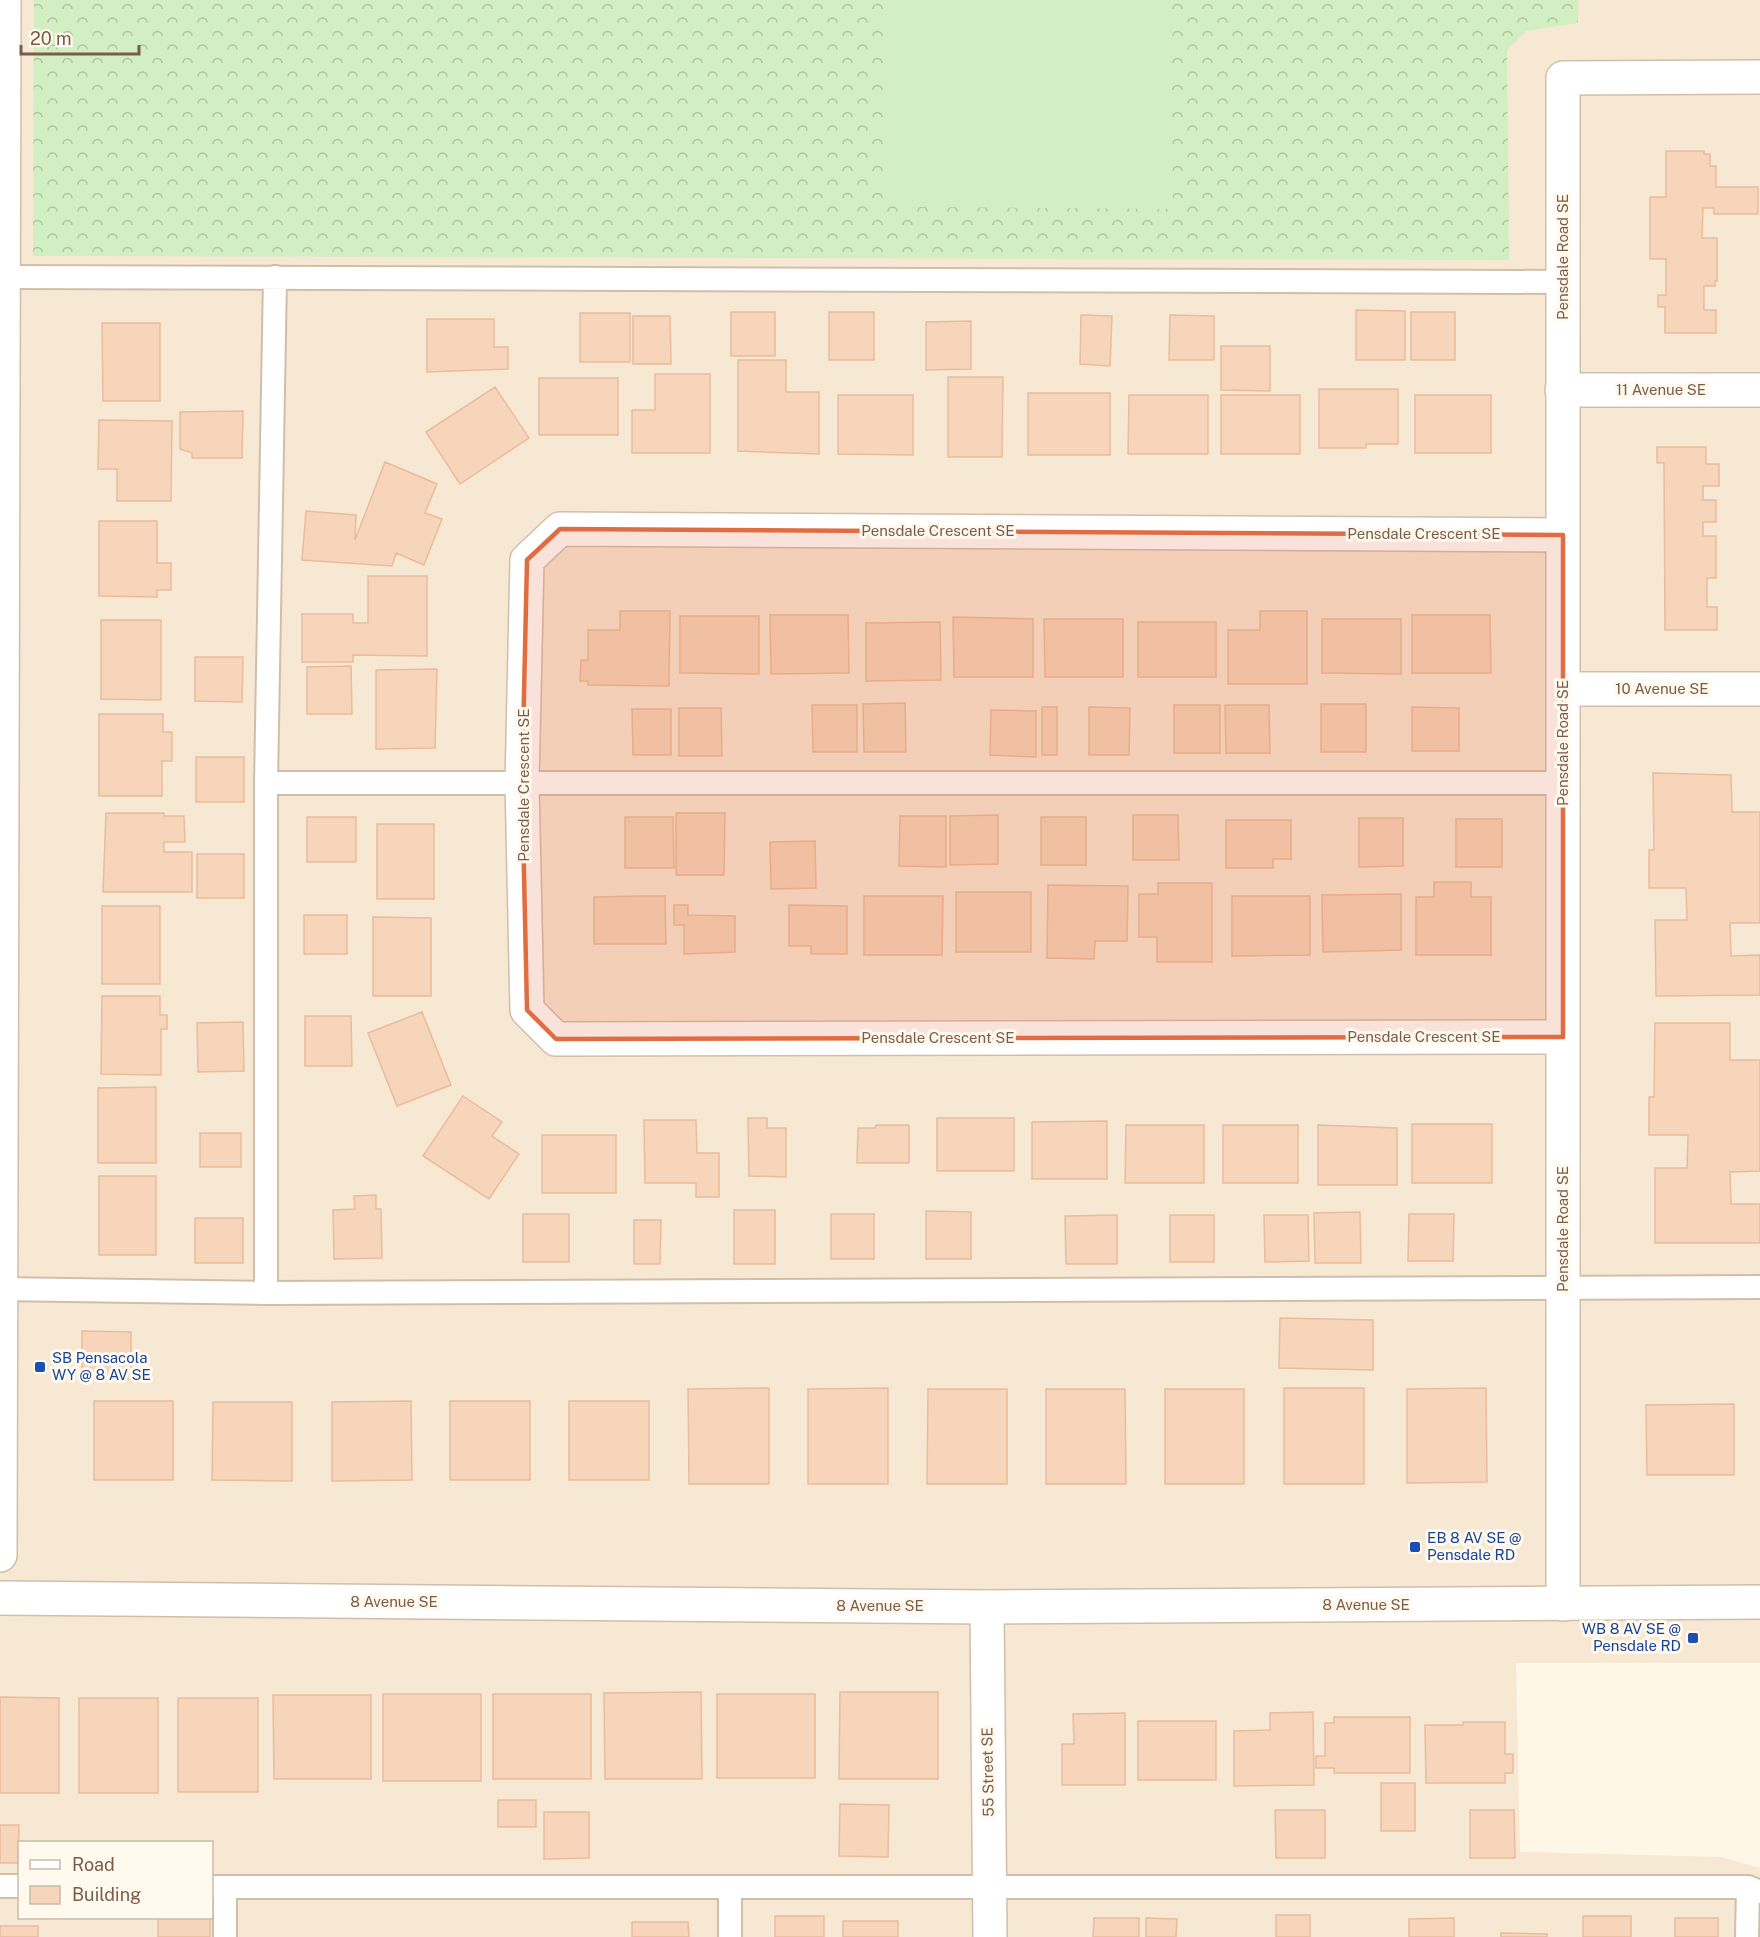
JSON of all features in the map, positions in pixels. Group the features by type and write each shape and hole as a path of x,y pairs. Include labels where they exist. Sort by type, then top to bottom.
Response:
{"street":[{"path":"0,1556 4,0"},
{"name":"Pensdale Road SE","path":"1563,1604 1563,78 1760,77"},
{"name":"11 Avenue SE","path":"1562,390 1760,390"},
{"name":"Pensdale Crescent SE","path":"1563,535 560,529 527,560 522,783 527,1010 556,1039 1563,1037"},
{"name":"10 Avenue SE","path":"1563,689 1760,689"},
{"name":"8 Avenue SE","path":"0,1598 987,1607 1760,1602"},
{"name":"55 Street SE","path":"987,1607 990,1937"}],"lane":[{"path":"5,277 1563,282"},
{"path":"266,1293 266,783 276,278"},
{"path":"266,783 1564,783"},
{"path":"1,1290 266,1293 1760,1287"},
{"path":"0,1886 18,1886"},
{"path":"225,1937 218,1887 1754,1890 1747,1937"},
{"path":"730,1887 730,1937"}],"highlighted area":[{"path":"560,529 1563,535 1563,1037 556,1039 527,1010 522,783 527,560"}],"shaded area":[{"path":"0,0 1760,0 1760,1663 1516,1663 1520,1852 1721,1857 1760,1868 1760,1937 0,1937"}],"green space":[{"path":"34,0 1578,0 1578,23 1526,31 1507,50 1509,260 33,256"},
{"path":"885,0 1160,0 1171,27 1173,209 904,207 884,185"}],"building":[{"path":"1666,151 1704,151 1704,154 1710,154 1710,166 1716,166 1716,187 1758,187 1758,214 1714,214 1714,208 1703,208 1702,238 1717,238 1717,281 1715,281 1715,286 1704,286 1704,310 1716,310 1716,333 1665,333 1665,307 1658,307 1658,295 1666,295 1666,259 1650,259 1650,197 1666,197"},
{"path":"1356,310 1405,311 1405,360 1356,360"},
{"path":"731,312 775,312 775,356 731,356"},
{"path":"829,312 874,312 874,360 829,360"},
{"path":"1411,312 1455,312 1455,360 1411,360"},
{"path":"580,313 630,313 630,362 580,362"},
{"path":"1081,315 1112,316 1110,366 1080,364"},
{"path":"1170,315 1214,316 1214,360 1169,360"},
{"path":"633,316 670,316 671,364 633,364"},
{"path":"427,319 494,319 494,347 508,347 508,369 427,372"},
{"path":"971,321 971,369 926,370 926,322"},
{"path":"102,323 160,323 160,401 103,401"},
{"path":"1221,346 1270,346 1270,391 1221,390"},
{"path":"738,360 786,360 786,392 819,392 819,454 738,451"},
{"path":"655,374 710,374 710,453 632,453 632,410 655,410"},
{"path":"948,377 1003,377 1002,457 948,457"},
{"path":"539,378 618,378 618,435 539,435"},
{"path":"495,387 529,438 460,484 426,432"},
{"path":"1319,389 1398,389 1398,444 1366,444 1366,448 1319,448"},
{"path":"1028,393 1110,393 1110,455 1028,455"},
{"path":"838,395 913,395 913,455 838,454"},
{"path":"1129,395 1208,395 1208,454 1128,454"},
{"path":"1221,395 1300,395 1300,454 1221,454"},
{"path":"1415,395 1491,395 1491,453 1415,453"},
{"path":"243,411 242,458 192,458 192,453 180,449 180,412"},
{"path":"99,420 172,421 171,501 117,501 117,469 98,469"},
{"path":"1657,447 1706,447 1706,464 1719,464 1719,486 1703,486 1703,500 1716,500 1716,522 1703,522 1703,536 1716,536 1716,578 1707,578 1707,607 1717,607 1717,630 1665,630 1664,463 1657,463"},
{"path":"385,462 437,484 425,513 442,519 424,565 396,553 392,566 302,560 306,511 356,515 355,540"},
{"path":"99,521 157,521 157,563 171,563 171,590 157,590 157,597 99,596"},
{"path":"368,576 427,576 427,656 353,655 353,662 302,662 302,614 353,614 353,623 368,623"},
{"path":"620,611 670,611 669,686 588,685 588,681 580,681 581,660 588,660 588,630 620,630"},
{"path":"1260,611 1307,611 1307,684 1228,684 1228,630 1260,630"},
{"path":"770,615 848,615 849,673 771,674"},
{"path":"1412,615 1490,615 1491,673 1412,673"},
{"path":"680,616 759,616 759,674 680,673"},
{"path":"953,617 1033,619 1033,677 954,677"},
{"path":"1044,619 1123,619 1123,677 1045,677"},
{"path":"1322,619 1401,619 1401,674 1322,673"},
{"path":"101,620 161,620 161,700 101,699"},
{"path":"940,622 941,680 866,681 866,623"},
{"path":"1138,622 1216,622 1216,677 1138,677"},
{"path":"195,657 243,657 242,702 195,701"},
{"path":"351,666 352,714 307,714 307,667"},
{"path":"437,669 435,748 376,749 376,670"},
{"path":"905,703 906,752 864,752 863,704"},
{"path":"1321,704 1366,704 1366,752 1321,752"},
{"path":"812,705 857,705 857,752 813,752"},
{"path":"1174,705 1220,705 1220,753 1174,753"},
{"path":"1225,705 1269,705 1270,753 1226,753"},
{"path":"1042,707 1057,707 1057,755 1042,755"},
{"path":"1089,707 1130,708 1129,755 1089,755"},
{"path":"1412,707 1459,708 1459,751 1412,751"},
{"path":"679,708 721,708 722,756 679,756"},
{"path":"632,709 671,709 671,755 633,755"},
{"path":"991,710 1036,711 1036,757 990,755"},
{"path":"99,714 163,714 163,732 172,732 172,761 162,761 162,796 99,796"},
{"path":"196,757 244,757 244,802 196,802"},
{"path":"1653,773 1731,775 1732,812 1760,812 1760,923 1730,923 1731,956 1760,955 1760,995 1656,996 1655,920 1687,920 1686,888 1649,888 1649,850 1654,850"},
{"path":"106,813 164,813 164,816 184,816 185,842 164,842 164,852 192,852 192,892 103,892"},
{"path":"676,813 725,813 724,875 676,875"},
{"path":"998,815 998,864 950,865 950,816"},
{"path":"1133,815 1178,815 1179,860 1133,860"},
{"path":"900,816 946,816 946,867 899,866"},
{"path":"307,817 356,817 356,862 307,862"},
{"path":"625,817 673,817 674,868 625,868"},
{"path":"1041,817 1086,817 1086,865 1041,865"},
{"path":"1359,818 1403,818 1403,866 1359,867"},
{"path":"1456,819 1502,819 1502,867 1456,867"},
{"path":"1226,820 1291,820 1291,859 1273,859 1273,868 1226,868"},
{"path":"377,824 434,824 434,899 377,899"},
{"path":"815,841 816,888 771,889 770,842"},
{"path":"197,854 244,854 244,898 197,898"},
{"path":"1434,882 1471,882 1471,897 1491,897 1491,955 1416,955 1416,897 1434,897"},
{"path":"1158,883 1212,883 1212,962 1157,962 1157,937 1139,937 1139,894 1158,894"},
{"path":"1048,885 1128,886 1127,941 1095,941 1094,959 1047,958"},
{"path":"956,892 1031,892 1031,952 956,952"},
{"path":"1401,894 1401,950 1323,952 1322,895"},
{"path":"665,896 666,944 594,944 594,897"},
{"path":"864,896 943,896 942,955 864,955"},
{"path":"1232,896 1310,896 1310,955 1232,956"},
{"path":"674,905 688,905 688,915 735,916 735,952 684,954 684,925 674,925"},
{"path":"789,905 847,906 847,954 811,954 811,946 789,946"},
{"path":"102,906 160,906 160,984 102,984"},
{"path":"304,915 347,915 347,954 304,954"},
{"path":"373,917 431,918 431,996 373,996"},
{"path":"102,996 160,996 160,1015 167,1015 167,1029 161,1029 161,1075 101,1074"},
{"path":"422,1012 451,1085 397,1106 368,1033"},
{"path":"305,1016 351,1016 352,1066 305,1066"},
{"path":"243,1022 244,1071 198,1072 197,1023"},
{"path":"1655,1023 1730,1023 1730,1060 1760,1060 1760,1171 1730,1172 1731,1204 1760,1204 1760,1243 1655,1243 1655,1168 1687,1168 1688,1135 1649,1135 1649,1097 1654,1097"},
{"path":"156,1087 156,1163 98,1163 98,1088"},
{"path":"463,1096 502,1122 492,1136 519,1154 489,1199 423,1156"},
{"path":"748,1118 767,1118 767,1128 786,1128 786,1177 749,1176"},
{"path":"937,1118 1014,1118 1014,1171 937,1171"},
{"path":"644,1120 696,1120 697,1153 719,1153 719,1197 696,1197 696,1183 645,1183"},
{"path":"1107,1121 1107,1179 1032,1179 1032,1122"},
{"path":"1412,1124 1492,1124 1492,1183 1412,1183"},
{"path":"876,1125 909,1125 909,1163 857,1163 858,1128 875,1128"},
{"path":"1126,1125 1204,1125 1204,1183 1125,1183"},
{"path":"1223,1125 1298,1125 1298,1183 1223,1183"},
{"path":"1318,1125 1397,1128 1397,1185 1318,1185"},
{"path":"200,1133 241,1133 241,1167 200,1167"},
{"path":"542,1135 616,1135 616,1193 542,1193"},
{"path":"99,1176 156,1176 156,1255 99,1255"},
{"path":"376,1195 376,1209 381,1209 382,1258 334,1259 333,1210 355,1209 354,1196"},
{"path":"734,1210 775,1210 775,1264 734,1264"},
{"path":"926,1211 971,1212 971,1259 926,1259"},
{"path":"1360,1212 1361,1263 1315,1263 1314,1213"},
{"path":"523,1214 569,1214 569,1262 523,1262"},
{"path":"831,1214 874,1214 874,1259 831,1259"},
{"path":"1409,1214 1454,1214 1453,1261 1408,1261"},
{"path":"1117,1215 1117,1264 1066,1264 1065,1216"},
{"path":"1170,1215 1214,1215 1214,1262 1170,1262"},
{"path":"1264,1215 1308,1215 1309,1261 1265,1262"},
{"path":"195,1218 243,1218 243,1263 195,1263"},
{"path":"634,1220 661,1220 660,1264 634,1264"},
{"path":"1280,1318 1373,1320 1373,1370 1279,1368"},
{"path":"82,1331 131,1332 131,1379 82,1378"},
{"path":"769,1388 769,1484 689,1484 688,1389"},
{"path":"888,1388 888,1484 808,1484 808,1389"},
{"path":"1284,1388 1364,1388 1364,1484 1284,1484"},
{"path":"1486,1388 1487,1482 1407,1483 1407,1389"},
{"path":"928,1389 1007,1389 1007,1484 927,1484"},
{"path":"1046,1389 1125,1389 1126,1484 1046,1484"},
{"path":"1165,1389 1244,1389 1244,1484 1165,1484"},
{"path":"94,1401 173,1401 173,1480 94,1480"},
{"path":"411,1401 412,1480 332,1481 332,1402"},
{"path":"450,1401 530,1401 530,1480 450,1480"},
{"path":"569,1401 649,1401 649,1480 569,1480"},
{"path":"213,1402 292,1402 292,1481 212,1480"},
{"path":"1734,1404 1734,1475 1647,1475 1646,1405"},
{"path":"701,1692 702,1779 605,1779 604,1693"},
{"path":"840,1692 938,1692 938,1779 839,1779"},
{"path":"383,1694 481,1694 481,1781 383,1781"},
{"path":"493,1694 591,1694 591,1779 493,1779"},
{"path":"717,1694 815,1694 815,1778 717,1778"},
{"path":"273,1695 371,1695 371,1779 274,1779"},
{"path":"0,1697 59,1698 59,1793 0,1793"},
{"path":"79,1698 158,1698 158,1793 79,1793"},
{"path":"178,1698 258,1698 258,1792 178,1792"},
{"path":"1313,1712 1314,1785 1234,1786 1234,1731 1270,1730 1270,1713"},
{"path":"1125,1713 1125,1785 1062,1785 1062,1744 1074,1744 1073,1714"},
{"path":"1334,1717 1410,1717 1410,1773 1334,1773 1334,1768 1316,1768 1316,1756 1325,1756 1325,1723 1334,1723"},
{"path":"1138,1721 1216,1721 1216,1780 1138,1780"},
{"path":"1463,1722 1505,1722 1505,1754 1513,1754 1513,1773 1505,1773 1505,1783 1426,1783 1425,1725 1463,1725"},
{"path":"1381,1783 1415,1783 1415,1831 1381,1831"},
{"path":"498,1800 536,1800 536,1827 498,1827"},
{"path":"840,1804 889,1805 888,1857 839,1856"},
{"path":"1275,1810 1325,1810 1325,1858 1276,1858"},
{"path":"1470,1810 1514,1810 1515,1858 1470,1858"},
{"path":"544,1812 589,1812 589,1858 544,1859"},
{"path":"0,1825 19,1825 18,1863 0,1863"},
{"path":"1276,1915 1310,1915 1310,1937 1276,1937"},
{"path":"775,1916 824,1916 824,1937 775,1937"},
{"path":"1583,1916 1631,1916 1631,1937 1583,1937"},
{"path":"1094,1918 1139,1918 1139,1937 1093,1937"},
{"path":"1146,1918 1177,1919 1176,1937 1146,1937"},
{"path":"1454,1918 1454,1937 1409,1937 1409,1919"},
{"path":"1675,1918 1718,1918 1718,1937 1675,1937"},
{"path":"158,1919 210,1919 210,1937 158,1937"},
{"path":"843,1921 898,1921 898,1937 843,1937"},
{"path":"632,1922 688,1922 689,1937 632,1937"},
{"path":"0,1926 38,1926 38,1937 0,1937"},
{"path":"1501,1933 1547,1934 1547,1937 1501,1937"}],"place":[{"name":"SB Pensacola WY @ 8 AV SE","path":"40,1367"},
{"name":"EB 8 AV SE @ Pensdale RD","path":"1415,1547"},
{"name":"WB 8 AV SE @ Pensdale RD","path":"1693,1638"}]}
